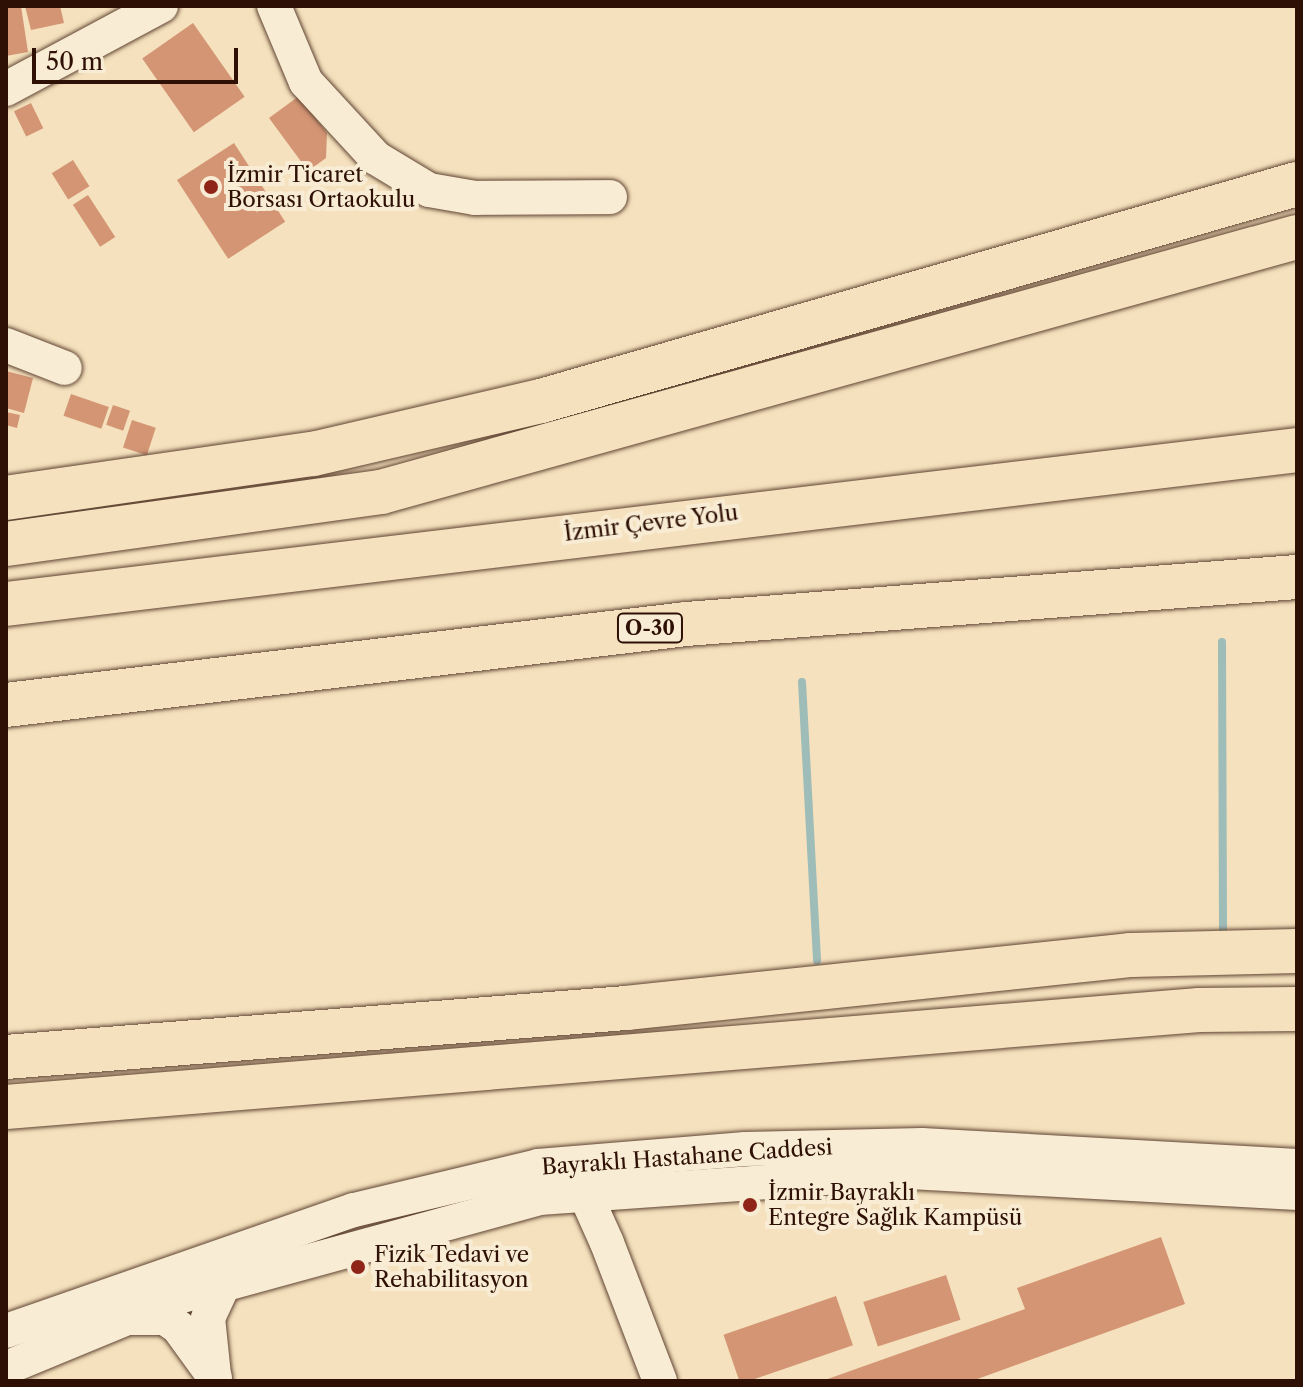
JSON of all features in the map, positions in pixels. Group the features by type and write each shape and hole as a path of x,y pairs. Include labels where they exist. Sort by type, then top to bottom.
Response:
{"highway":[{"path":"6,498 313,454 541,401 1297,184"},
{"path":"6,544 381,492 1297,237"},
{"name":"İzmir Çevre Yolu","path":"6,604 1297,450"},
{"name":"O-30","path":"6,705 686,624 1297,577"},
{"path":"6,1057 626,1008 1131,955 1297,951"},
{"path":"6,1107 1199,1010 1297,1009"}],"street":[{"path":"6,89 115,17 161,6"},
{"path":"274,6 306,82 376,158 429,190 475,198 610,197"},
{"path":"6,345 65,368"},
{"name":"Bayraklı Hastahane Caddesi","path":"6,1331 354,1210 538,1166 745,1149 922,1145 1297,1166"},
{"path":"538,1166 586,1196 660,1381"},
{"name":"Bayraklı Hastahane Caddesi","path":"6,1368 123,1319 224,1284 502,1206 586,1196 910,1172 1297,1193"},
{"path":"212,1380 208,1318 224,1284"},
{"path":"123,1319 165,1318 212,1380"}],"building":[{"path":"6,6 21,6 28,52 6,56"},
{"path":"25,6 60,6 64,23 31,30"},
{"name":"İzmir Ticaret Borsası Ortaokulu","path":"193,23 245,97 194,132 142,59"},
{"path":"299,96 327,133 326,158 308,171 269,118"},
{"path":"31,103 43,128 26,136 14,111"},
{"path":"234,143 285,222 228,259 177,180"},
{"path":"73,160 89,186 68,200 52,173"},
{"path":"88,195 115,237 100,247 73,205"},
{"path":"6,371 33,378 24,413 6,408"},
{"path":"71,394 109,407 101,429 64,416"},
{"path":"113,405 130,411 123,431 106,425"},
{"path":"6,412 20,415 17,428 6,425"},
{"path":"132,420 156,428 147,455 123,448"},
{"path":"1161,1237 1185,1304 972,1381 822,1381 1025,1309 1017,1288"},
{"path":"946,1275 961,1320 878,1347 863,1302"},
{"path":"836,1296 853,1345 749,1381 739,1381 723,1335"}],"waterway":[{"path":"1222,642 1223,930"},
{"path":"802,682 817,961"}],"place":[{"name":"İzmir Ticaret Borsası Ortaokulu","path":"211,187"},
{"name":"İzmir Bayraklı Entegre Sağlık Kampüsü","path":"750,1205"},
{"name":"Fizik Tedavi ve Rehabilitasyon","path":"358,1267"}]}
